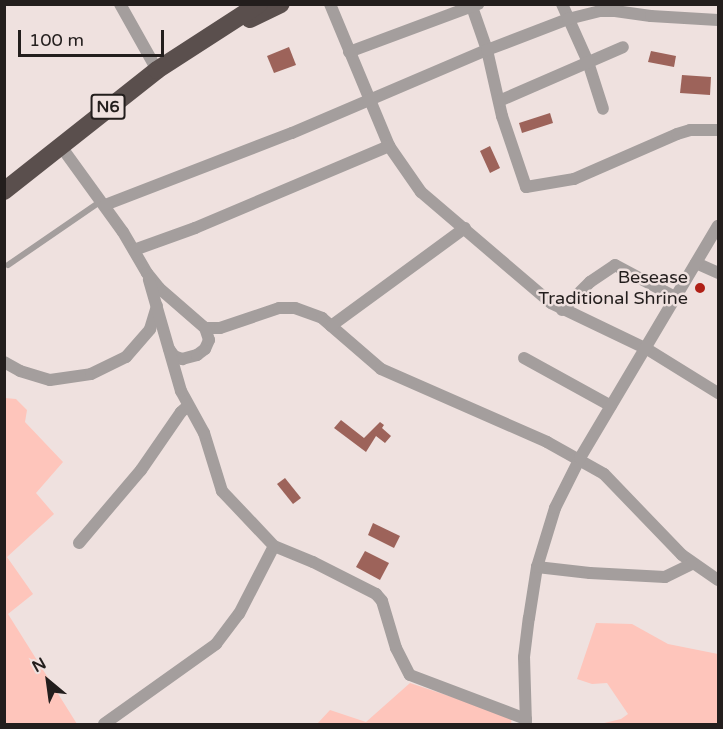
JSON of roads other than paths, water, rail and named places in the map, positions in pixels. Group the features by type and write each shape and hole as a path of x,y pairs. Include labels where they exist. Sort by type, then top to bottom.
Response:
{"highway":[{"name":"N6","path":"4,192 60,145 157,70 259,4"},
{"name":"N6","path":"218,32 281,4"}],"street":[{"path":"120,4 157,70"},
{"path":"330,4 368,101 389,146 421,192 551,303 647,349 718,393"},
{"path":"562,4 588,62 603,109"},
{"path":"349,52 474,5 499,101 526,187 530,188 574,179 677,134 690,130 718,130"},
{"path":"104,203 368,101 487,50 568,19 600,11 615,11 651,16 718,20"},
{"path":"499,101 623,47"},
{"path":"60,145 104,203 147,273 159,288 205,328 209,340 205,349 197,355 182,358 174,356 168,349"},
{"path":"134,250 389,146"},
{"path":"147,273 158,304 168,349 188,406 204,434 222,491 274,546 313,562 376,594 386,608 396,648 410,675 526,722 524,657 537,567 555,508 580,458 647,349 718,226"},
{"path":"331,326 465,228"},
{"path":"696,263 718,273"},
{"path":"562,310 590,282 615,265 675,297"},
{"path":"4,362 20,371 50,380 91,374 126,357 150,329 158,304"},
{"path":"205,328 220,328 264,311 295,308 322,318 381,369 580,458 604,474 692,564 718,580"},
{"path":"524,358 611,406"},
{"path":"79,543 141,470 181,412 188,406"},
{"path":"104,724 216,644 239,614 274,546"},
{"path":"537,567 590,573 665,577 692,564"}],"lane":[{"path":"8,266 104,203"}],"place":[{"name":"Besease Traditional Shrine","path":"700,288"}]}
